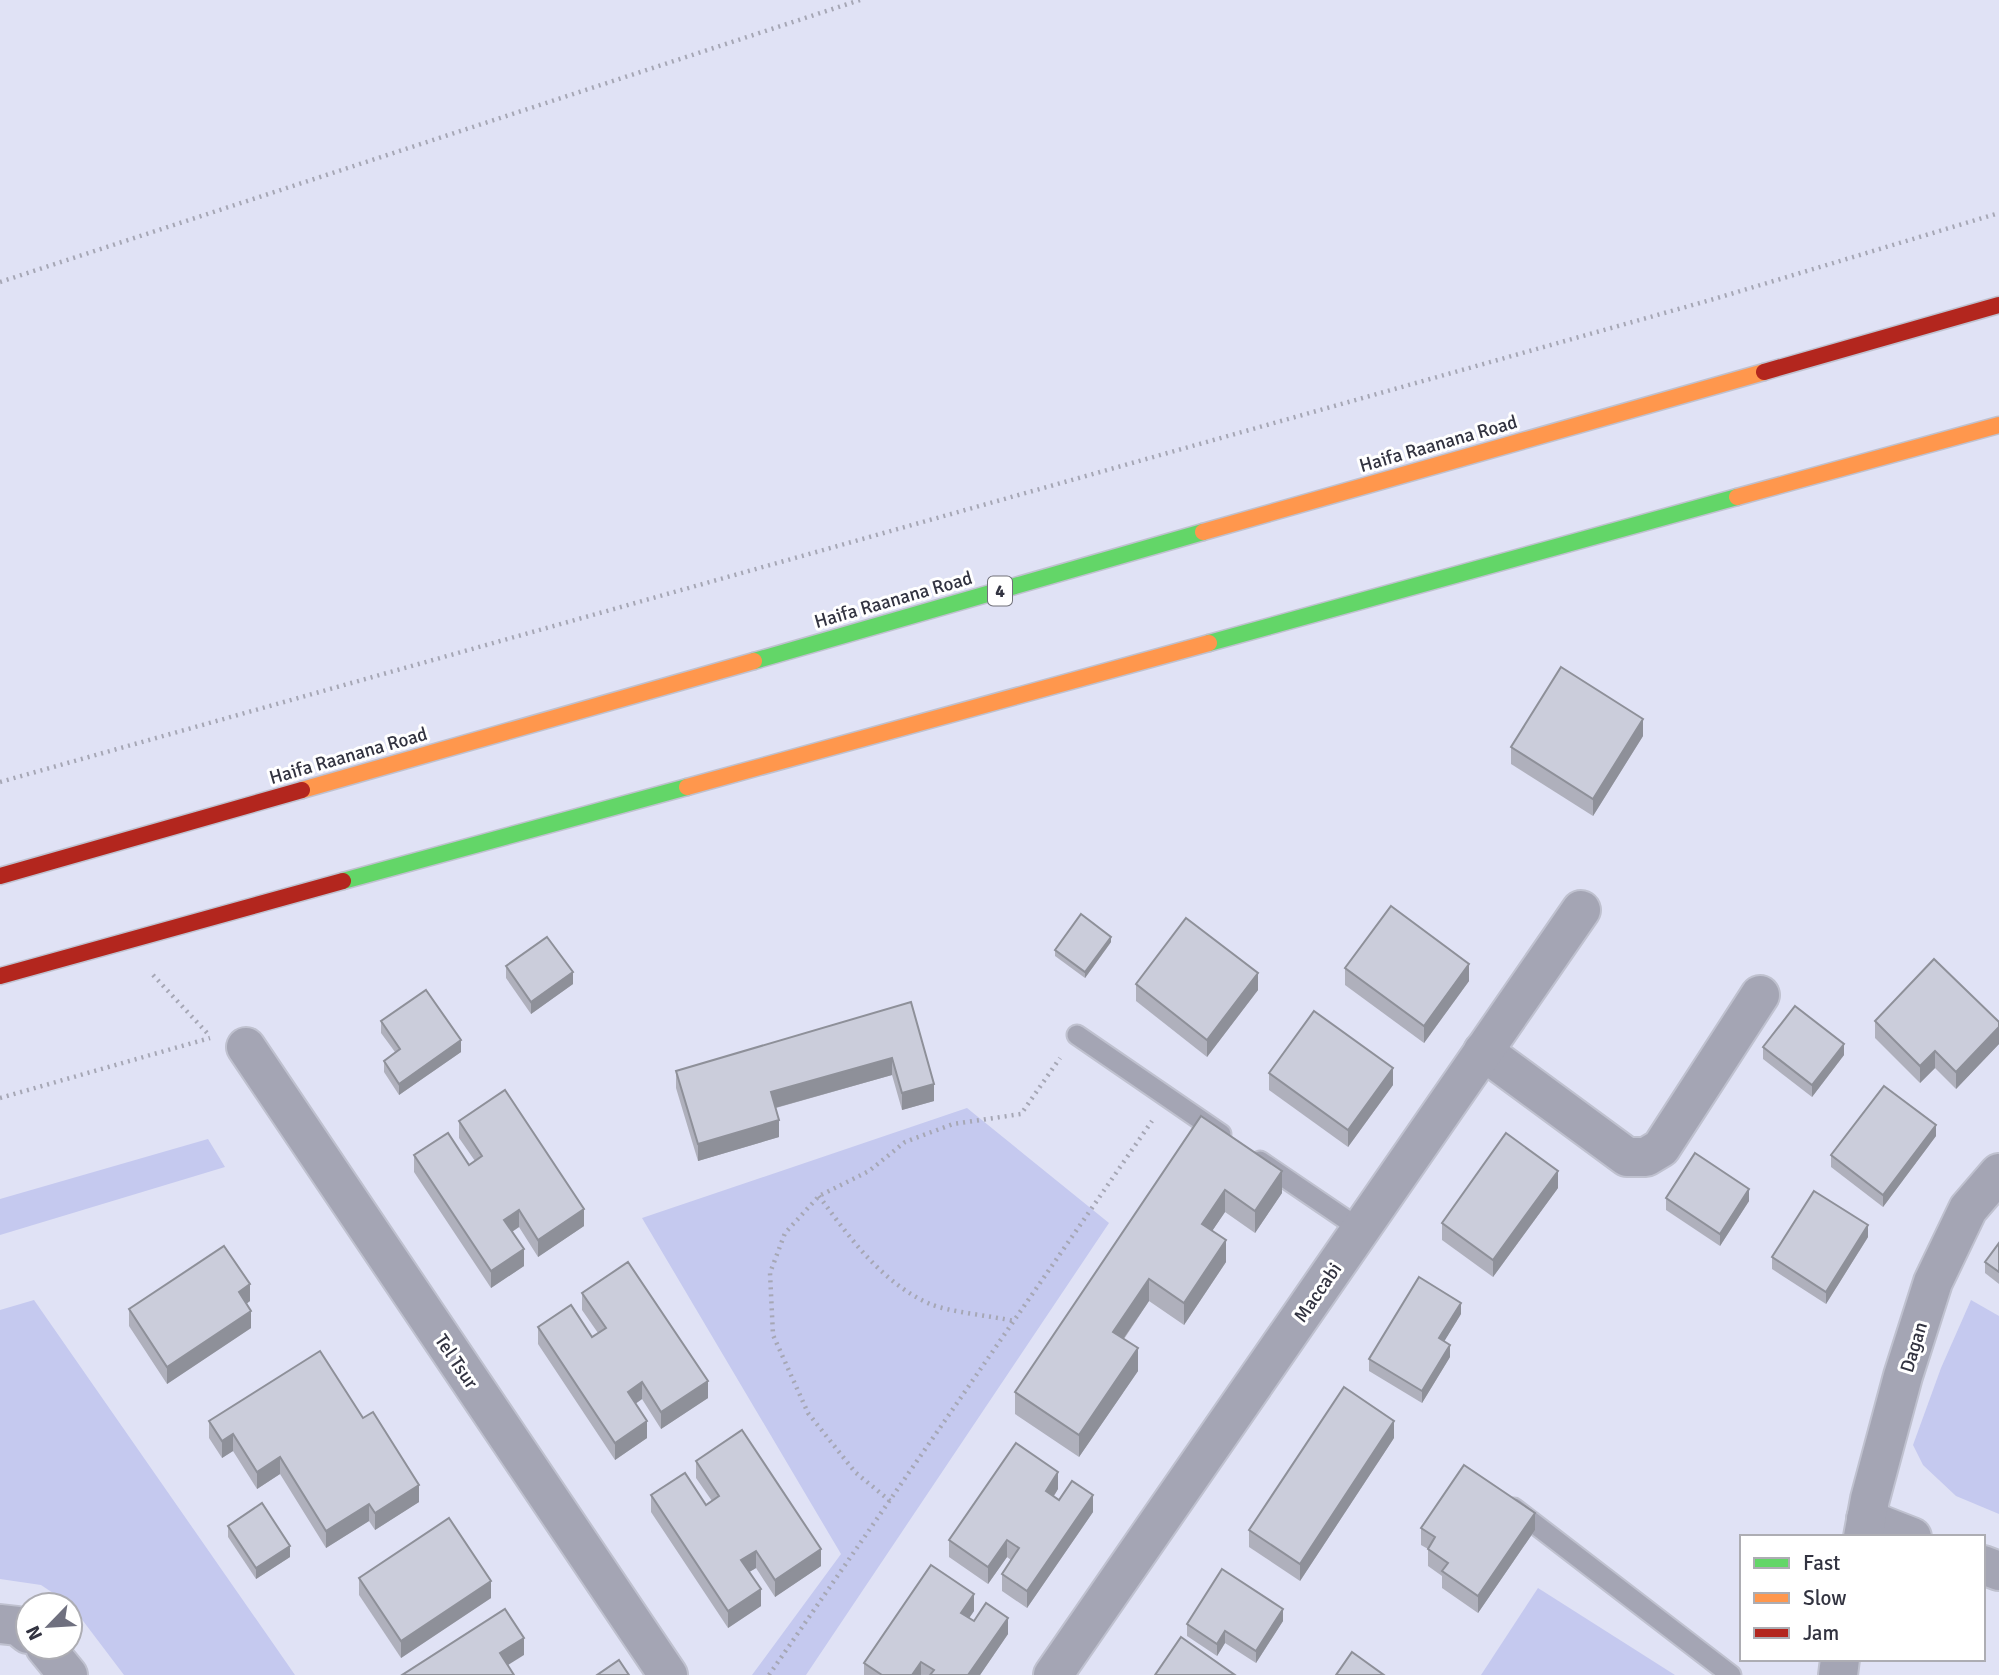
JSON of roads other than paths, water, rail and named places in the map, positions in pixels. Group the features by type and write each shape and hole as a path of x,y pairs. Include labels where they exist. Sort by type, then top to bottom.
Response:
{"highway":[{"name":"Haifa Raanana Road","path":"0,876 1999,305"},
{"path":"0,976 1999,425"}],"street":[{"name":"Maccabi","path":"1053,1675 1581,910"},
{"path":"1483,1051 1627,1157 1646,1157 1661,1149 1760,995"},
{"name":"Tel Tsur","path":"228,1042 668,1675"},
{"name":"Dagan","path":"1864,1528 1903,1376 1933,1282 1968,1209 1999,1173"},
{"path":"1864,1528 1901,1535"},
{"path":"56,1661 68,1675"}],"lane":[{"path":"1077,1035 1360,1230"},
{"path":"1501,1498 1731,1675"}]}
